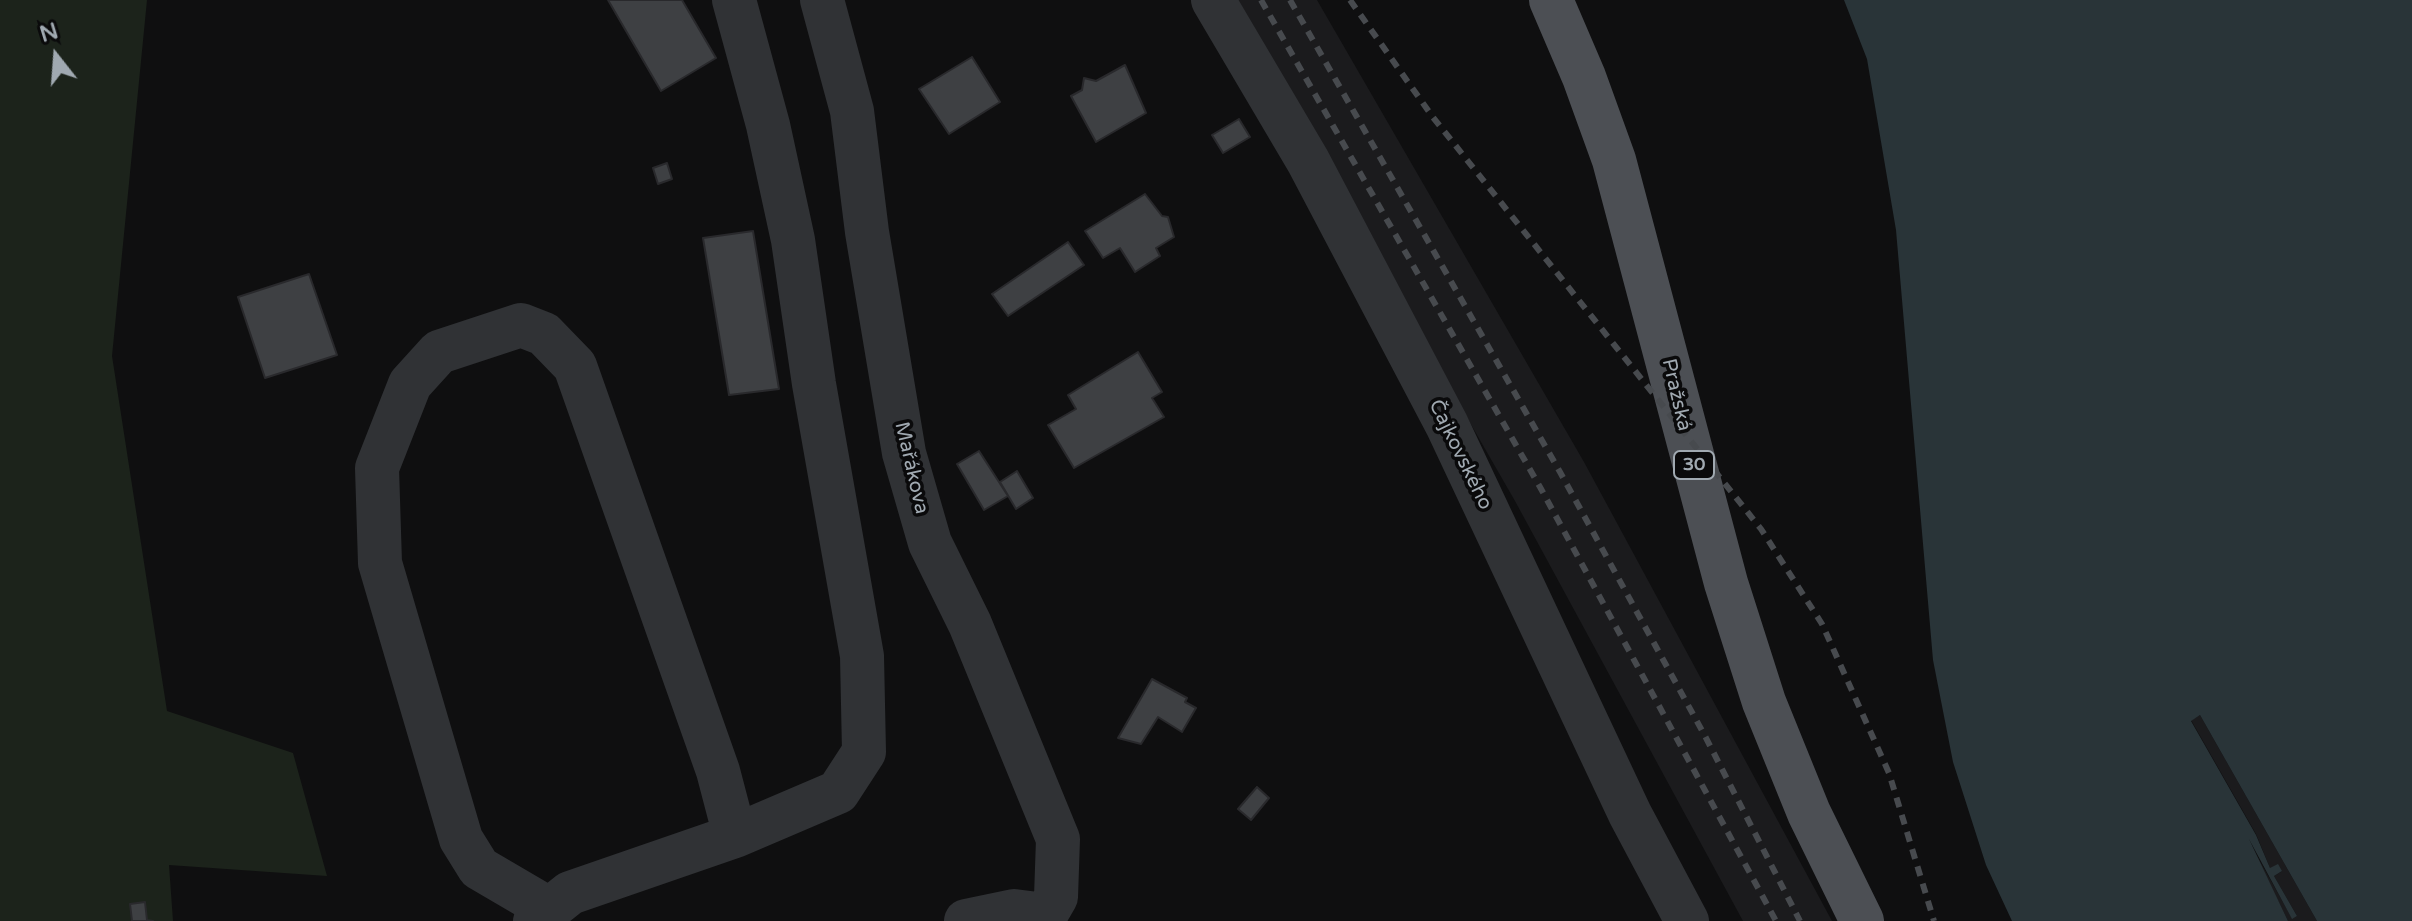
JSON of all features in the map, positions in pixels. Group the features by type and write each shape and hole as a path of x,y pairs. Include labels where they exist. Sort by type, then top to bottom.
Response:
{"main road":[{"name":"Pražská","path":"1551,0 1584,77 1614,160 1722,568 1764,702 1809,813 1862,921"}],"street":[{"path":"734,0 768,125 793,240 814,384 862,656 864,752 838,792 735,836 570,893 542,915 479,868 461,839 380,563 377,468 410,384 439,352 521,325 544,334 575,366 718,771 735,836"},
{"name":"Mařákova","path":"822,0 852,111 867,232 904,453 930,543 970,624 1058,839 1056,897 1044,918 1014,911 966,921"},
{"name":"Čajkovského","path":"1213,0 1308,161 1447,425 1630,814 1687,921"}],"shaded area":[{"path":"0,0 147,0 112,356 167,711 293,753 327,876 169,865 173,921 0,921"},
{"path":"1227,0 1317,0 1584,462 1832,921 1743,921 1515,501"},
{"path":"1844,0 2412,0 2412,921 2317,921 2200,715 2191,721 2256,835 2270,868 2278,864 2282,871 2274,876 2297,916 2292,919 2249,839 2288,921 2012,921 1986,865 1953,762 1933,660 1896,230 1867,59"},
{"path":"2200,715 2317,921 2288,921 2248,840 2292,918 2297,916 2274,876 2282,871 2270,868 2256,834 2191,720"}],"building":[{"path":"608,0 682,0 716,58 661,91"},
{"path":"972,57 1000,102 949,134 919,89"},
{"path":"1125,65 1146,113 1096,142 1071,96 1082,90 1084,78 1096,81"},
{"path":"1239,119 1250,137 1223,153 1212,135"},
{"path":"667,163 672,179 658,184 653,168"},
{"path":"1145,194 1162,216 1168,217 1174,237 1156,248 1160,256 1135,272 1120,248 1103,258 1085,231"},
{"path":"753,231 779,389 729,395 703,238"},
{"path":"1068,242 1084,265 1008,316 992,294"},
{"path":"309,274 337,355 265,378 238,297"},
{"path":"1138,352 1162,392 1152,398 1164,417 1074,468 1048,425 1076,409 1068,395"},
{"path":"979,451 1008,496 984,510 957,464"},
{"path":"1017,471 1033,498 1016,509 1000,482"},
{"path":"1152,679 1187,698 1185,702 1196,708 1182,732 1158,717 1141,744 1118,738"},
{"path":"1257,787 1269,798 1251,820 1238,809"},
{"path":"145,902 147,920 153,921 132,921 130,904"}],"railway":[{"path":"1261,0 1540,487 1776,921"},
{"path":"1290,0 1560,472 1705,736 1800,921"},
{"path":"1350,0 1432,116 1761,529 1822,624 1889,773 1934,921"}]}
